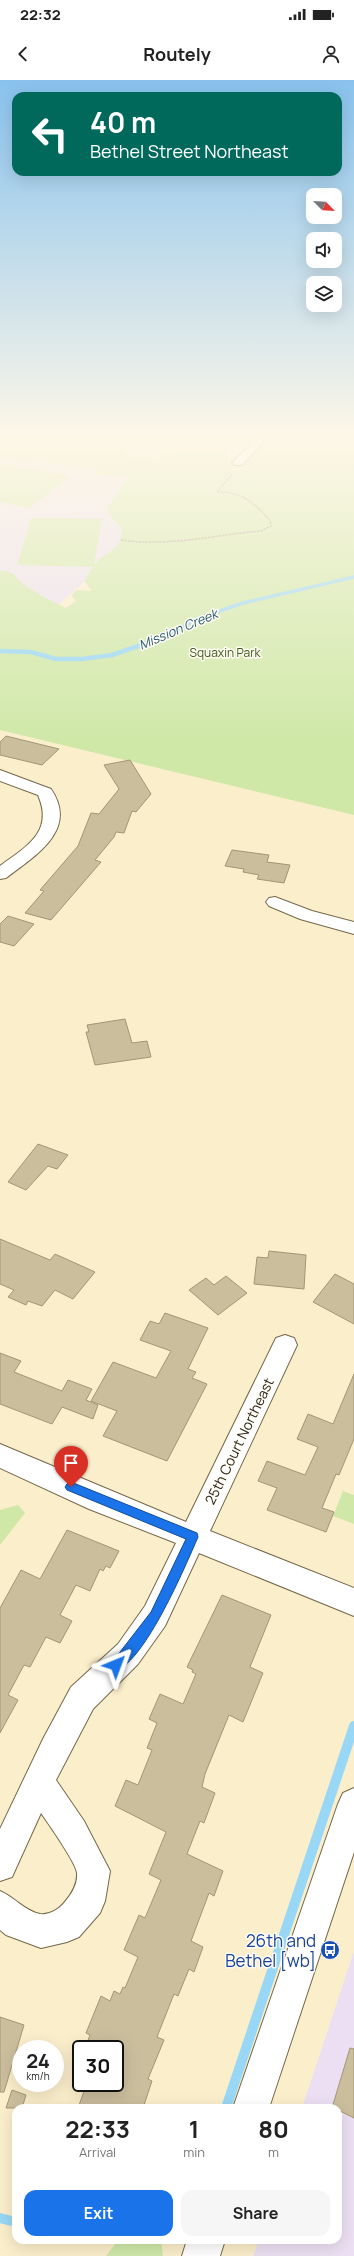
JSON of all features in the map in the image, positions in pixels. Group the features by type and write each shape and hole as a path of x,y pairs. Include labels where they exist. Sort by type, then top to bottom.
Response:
{"street":[{"path":"0,775 45,792 53,810 52,826 42,841 0,874"},
{"path":"275,902 306,915 354,928"},
{"name":"25th Court Northeast","path":"0,1865 38,1782 82,1698 128,1654 155,1616 285,1345"},
{"path":"0,1456 99,1500 354,1602"},
{"path":"0,1908 18,1923 41,1931 67,1925 88,1901 94,1871 73,1832 38,1782"},
{"path":"252,2104 354,1804"},
{"path":"201,2256 205,2244"}],"path":[{"path":"121,540 140,543 193,539"}],"shaded area":[{"path":"0,539 132,539 37,624 0,626"},
{"path":"354,1951 354,2256 253,2256 258,2244 342,2244 342,2104 303,2104"}],"green space":[{"name":"Squaxin Park","path":"25,539 99,539 94,566 116,547 120,539 354,539 354,815 0,730 0,571 13,574 25,585 66,608 76,601 71,595 77,590 92,591 84,581 93,567 17,565"},
{"path":"343,1491 354,1495 354,1524 333,1516"},
{"path":"18,1505 25,1513 0,1545 0,1510"},
{"path":"115,2244 162,2244 163,2256 106,2256"}],"building":[{"path":"6,736 59,749 42,765 0,755 0,742"},
{"path":"130,760 151,794 136,812 132,811 124,833 116,832 114,837 95,860 101,862 51,920 25,913 44,891 40,890 78,846 91,813 99,814 119,789 104,765"},
{"path":"232,850 269,855 267,862 290,865 284,883 257,879 259,875 243,872 244,869 225,866"},
{"path":"8,916 34,924 14,946 0,942 0,924"},
{"path":"125,1019 132,1043 147,1041 151,1057 95,1065 86,1032 89,1032 87,1025"},
{"path":"38,1144 68,1155 57,1169 48,1166 26,1190 8,1182"},
{"path":"0,1239 50,1260 55,1254 95,1272 73,1299 55,1290 42,1306 28,1301 26,1305 8,1297 14,1290 0,1284"},
{"path":"269,1251 306,1255 304,1289 254,1284 257,1257 268,1258"},
{"path":"335,1274 354,1284 354,1324 313,1302"},
{"path":"226,1276 247,1293 218,1315 189,1290 206,1278 214,1285"},
{"path":"165,1313 208,1328 188,1369 196,1372 192,1378 207,1384 167,1461 103,1436 117,1411 91,1401 113,1362 156,1378 171,1351 140,1340 150,1321 159,1324"},
{"path":"0,1353 21,1361 14,1372 62,1391 68,1380 92,1389 86,1400 98,1405 93,1419 62,1407 52,1424 0,1404"},
{"path":"354,1374 354,1439 339,1475 336,1474 322,1508 334,1512 326,1532 267,1510 277,1488 258,1481 267,1461 305,1475 318,1447 297,1439 308,1414 333,1424"},
{"path":"67,1530 119,1551 110,1568 106,1566 103,1571 100,1569 90,1591 76,1585 60,1615 72,1621 60,1643 46,1637 30,1667 24,1665 8,1695 18,1700 0,1733 0,1608 21,1570 40,1579"},
{"path":"222,1595 271,1615 250,1667 263,1673 243,1722 229,1715 205,1774 202,1787 215,1793 204,1823 200,1821 187,1854 223,1871 214,1896 209,1893 191,1941 203,1947 194,1972 189,1969 178,1996 174,1994 157,2037 164,2040 148,2079 152,2081 144,2104 79,2104 84,2092 124,2092 124,2040 88,2040 90,2035 86,2033 101,1996 110,2001 114,1991 120,1994 123,1987 125,1988 138,1957 124,1950 139,1915 145,1918 161,1880 149,1874 166,1832 115,1806 126,1780 138,1785 152,1750 147,1748 157,1723 149,1719 160,1694 183,1704 196,1674 192,1672 193,1670 187,1667"},
{"path":"0,2017 24,2025 20,2040 12,2040 12,2065 4,2092 0,2092"},
{"path":"350,2048 354,2049 354,2118 342,2112 342,2104 333,2104"},
{"path":"12,2090 12,2092 26,2095 23,2104 12,2104 12,2108 6,2108"}],"waterway":[{"name":"Mission Creek","path":"144,644 173,634 194,620 243,603 354,577"},
{"name":"Mission Creek","path":"0,651 31,652 56,659 82,659 112,655 147,643"},
{"path":"227,2104 354,1726"},
{"path":"0,2218 12,2221"}],"place":[{"name":"26th and Bethel [wb]","path":"330,1950"}],"route":[{"path":"71,1487 99,1500 193,1537 155,1616 128,1654 116,1665"}]}
